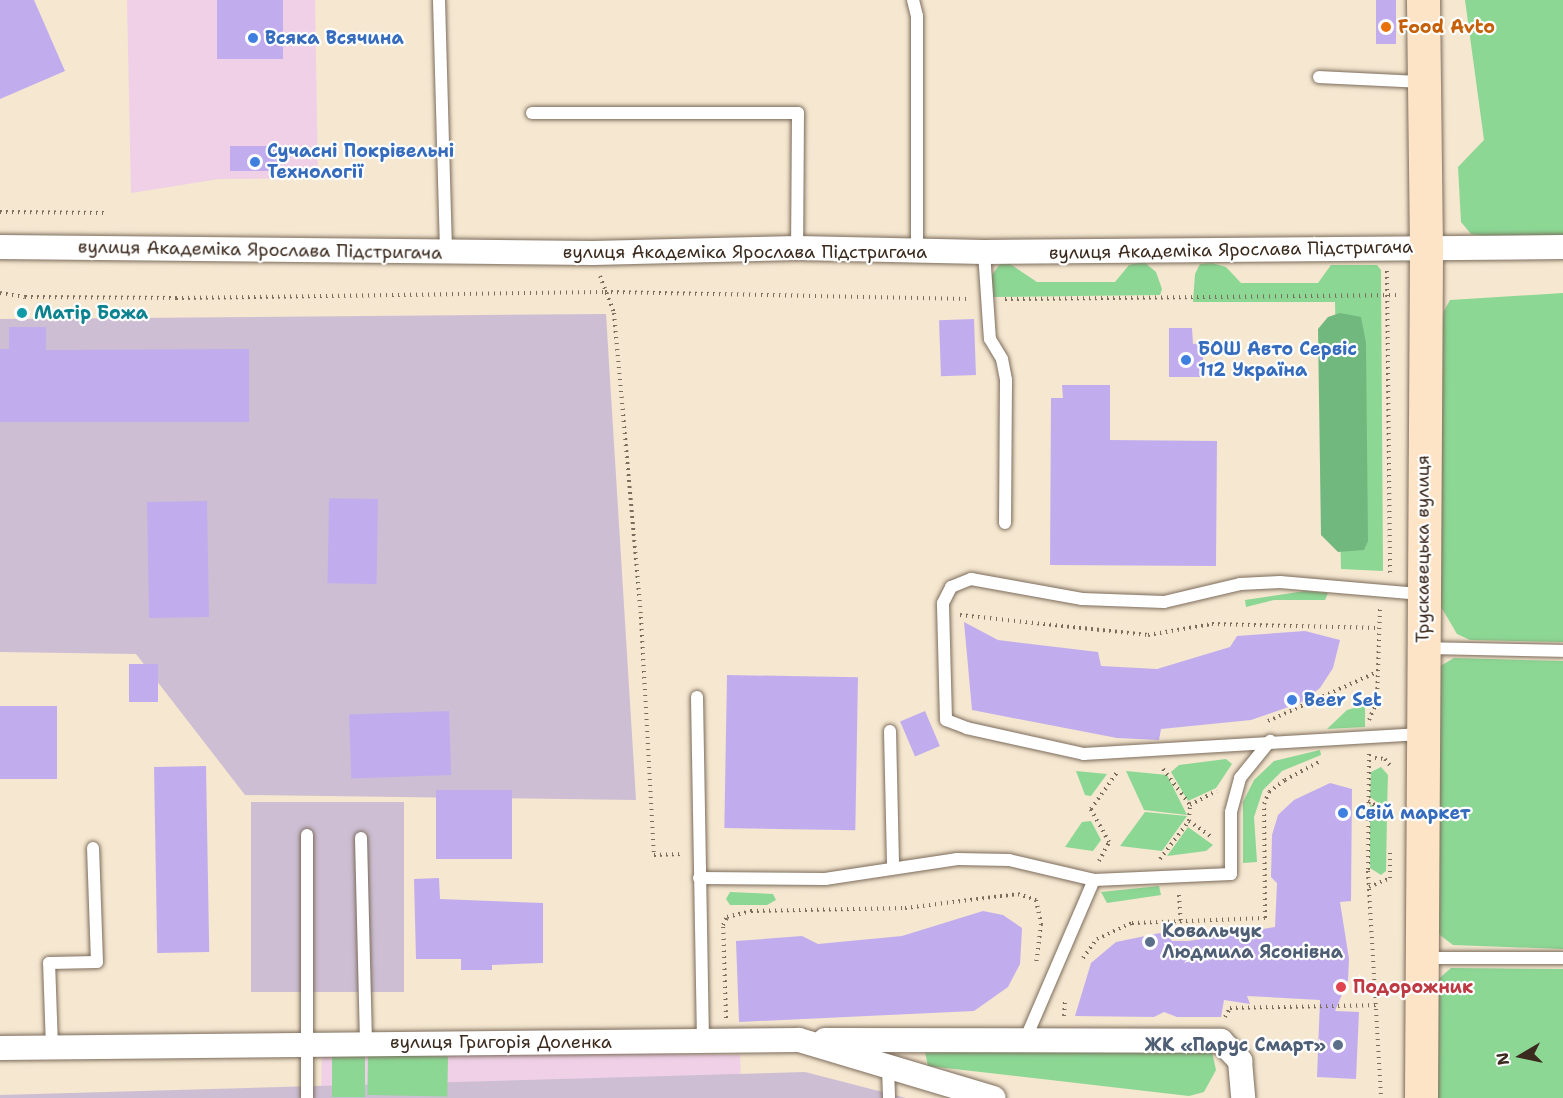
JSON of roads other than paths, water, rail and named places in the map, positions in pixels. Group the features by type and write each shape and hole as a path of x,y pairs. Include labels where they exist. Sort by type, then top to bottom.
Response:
{"street":[{"name":"Трускавецька вулиця","path":"1420,1098 1423,648 1421,594 1426,248 1423,0"},
{"name":"вулиця Академіка Ярослава Підстригача","path":"0,247 593,253 797,248 984,252 1563,247"},
{"name":"вулиця Григорія Доленка","path":"0,1048 305,1045 366,1042 799,1040 994,1098"},
{"path":"799,1040 1221,1041 1240,1061 1243,1098"}],"lane":[{"path":"439,0 446,252"},
{"path":"913,0 917,16 917,251"},
{"path":"1319,77 1425,83"},
{"path":"532,113 798,113 797,248"},
{"path":"984,252 990,339 1002,359 1006,380 1005,523"},
{"path":"1421,594 1280,582 1240,584 1164,602 1082,599 971,579 951,587 943,603 946,720 1084,754 1270,741 1422,734"},
{"path":"1423,648 1563,651"},
{"path":"697,697 702,1041"},
{"path":"890,731 893,866"},
{"path":"699,878 825,879 893,866 957,859 1009,860 1094,880 1231,874 1231,812 1240,778 1270,741"},
{"path":"307,1098 305,1045 308,835"},
{"path":"361,838 366,1042"},
{"path":"52,1047 49,963 97,962 93,848"},
{"path":"1025,1040 1094,880"},
{"path":"1420,958 1563,958"},
{"path":"888,1068 889,1098"}],"place":[{"name":"Food Avto","path":"1386,27"},
{"name":"Всяка Всячина","path":"253,38"},
{"name":"Сучасні Покрівельні Технології","path":"255,162"},
{"name":"Матір Божа","path":"22,313"},
{"name":"БОШ Авто Сервіс 112 Україна","path":"1186,360"},
{"name":"Beer Set","path":"1292,700"},
{"name":"Свiй маркет","path":"1343,813"},
{"name":"Ковальчук Людмила Ясонівна","path":"1150,942"},
{"name":"Подорожник","path":"1341,987"},
{"name":"ЖК «Парус Смарт»","path":"1338,1045"}]}
